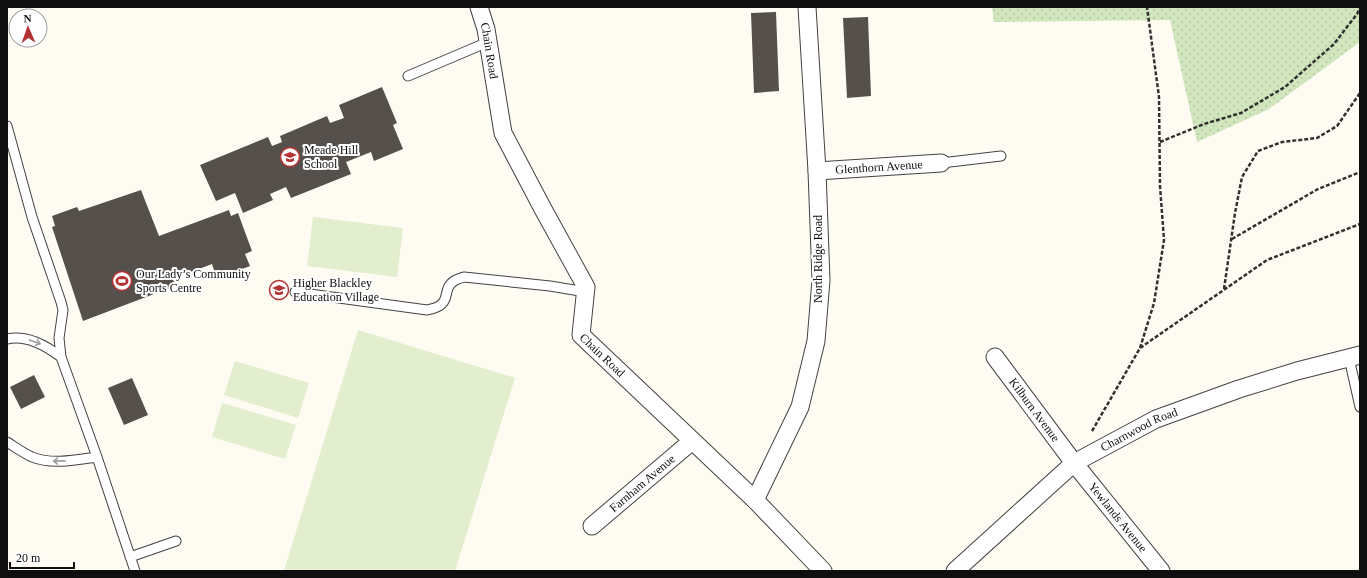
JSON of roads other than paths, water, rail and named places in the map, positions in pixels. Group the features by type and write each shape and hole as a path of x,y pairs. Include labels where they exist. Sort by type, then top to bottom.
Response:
{"street":[{"name":"Chain Road","path":"479,7 486,29 503,133 586,287 581,335 755,500 822,571"},
{"name":"North Ridge Road","path":"755,500 800,407 816,340 821,280 817,172 807,7"},
{"name":"Glenthorn Avenue","path":"817,172 940,163"},
{"name":"Charnwood Road","path":"955,571 1074,463 1156,419 1239,389 1297,371 1354,356"},
{"name":"Kilburn Avenue","path":"995,357 1074,463"},
{"name":"Farnham Avenue","path":"592,526 692,441"},
{"name":"Yewlands Avenue","path":"1074,463 1161,571"}],"lane":[{"path":"408,76 488,42"},
{"path":"7,126 32,217 63,310 59,338 60,356 98,457 135,571"},
{"path":"940,163 1001,156"},
{"path":"295,292 427,310 439,307 443,304 450,285 454,281 464,277 550,286 586,292"},
{"path":"7,339 36,342 49,348 60,356"},
{"path":"1354,356 1360,407"},
{"path":"7,442 32,457 53,462 74,461 98,457"},
{"path":"130,557 176,541"}],"place":[{"name":"Meade Hill School","path":"290,157"},
{"name":"Our Lady’s Community Sports Centre","path":"122,281"},
{"name":"Higher Blackley Education Village","path":"279,290"}]}
